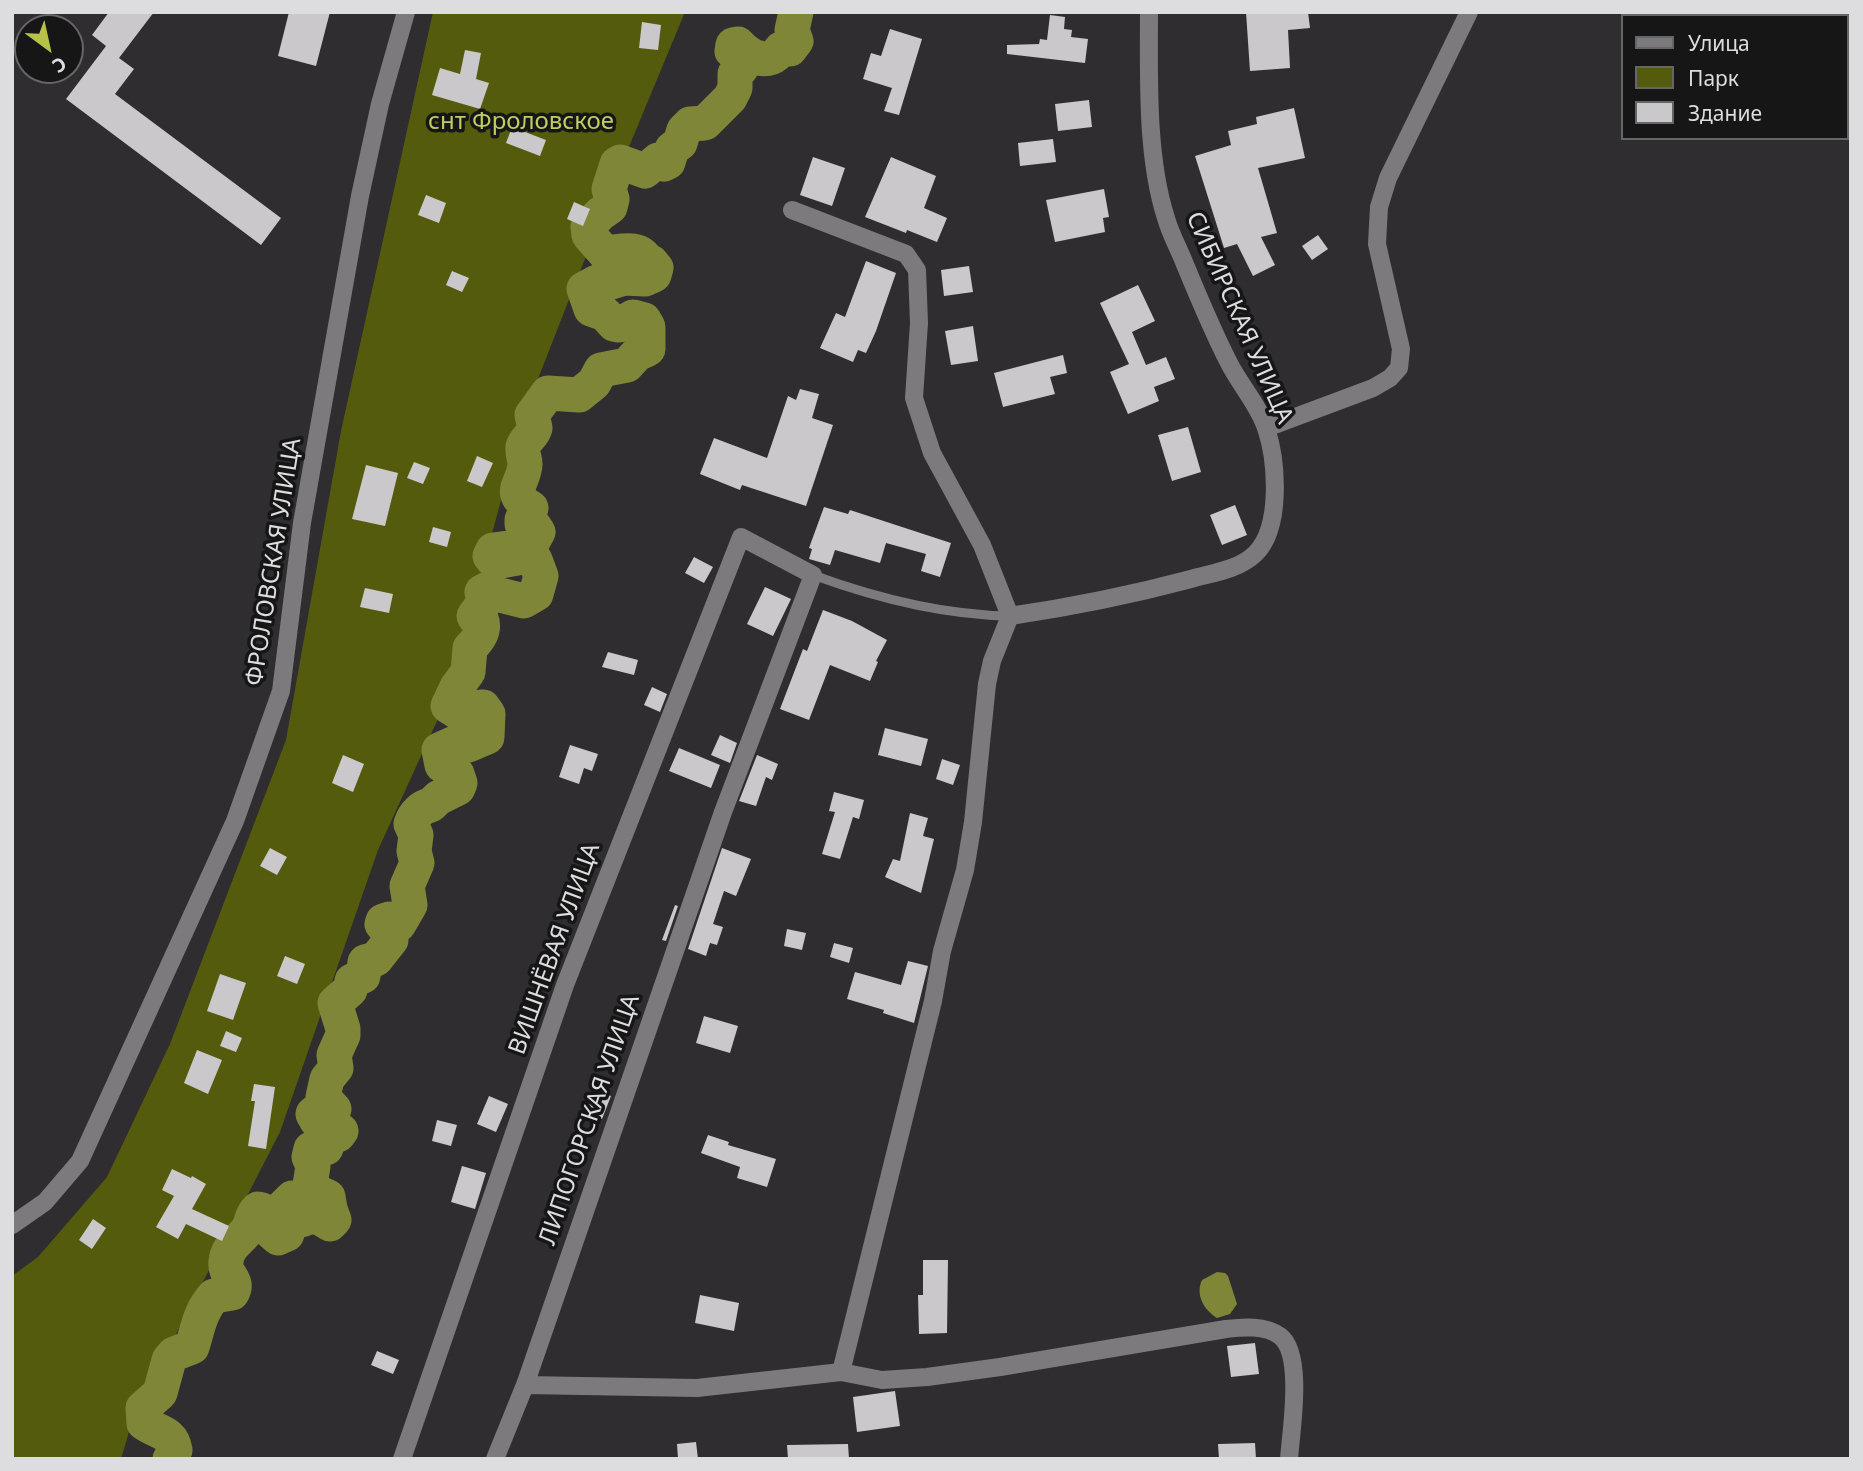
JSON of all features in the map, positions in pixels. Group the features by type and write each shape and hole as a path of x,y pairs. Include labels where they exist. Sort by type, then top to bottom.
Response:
{"street":[{"name":"ФРОЛОВСКАЯ УЛИЦА","path":"12,1225 45,1202 80,1161 235,821 281,691 302,523 360,195 380,104 406,12"},
{"name":"СИБИРСКАЯ УЛИЦА","path":"1010,616 1136,594 1240,564 1254,554 1266,540 1275,510 1266,428 1230,365 1165,217 1154,154 1149,12"},
{"path":"1266,428 1373,388 1390,378 1399,368 1401,349 1398,329 1377,244 1379,207 1388,178 1469,12"},
{"path":"792,210 906,254 917,270 919,323 914,398 932,453 982,545 1010,616 992,661 987,684 973,822 965,870 942,951 933,1000 841,1372"},
{"name":"ВИШНЁВАЯ УЛИЦА","path":"402,1459 565,985 741,537 813,575"},
{"name":"ЛИПОГОРСКАЯ УЛИЦА","path":"495,1459 525,1385 723,812 813,575"},
{"path":"525,1385 697,1388 841,1372 882,1380 927,1377 1226,1329 1261,1329 1282,1337 1292,1354 1294,1379 1289,1459"}],"lane":[{"path":"813,575 847,587 918,605 982,615 1010,616"}],"green space":[{"name":"снт Фроловское","path":"433,12 685,12 525,412 447,699 378,850 280,1132 133,1418 121,1459 12,1459 12,1276 38,1257 107,1177 170,1044 286,740 341,431"}],"shaded area":[{"path":"1217,1272 1228,1276 1237,1304 1230,1314 1217,1318 1208,1311 1200,1297 1200,1286 1202,1280"}],"building":[{"path":"109,12 154,12 119,58 134,69 115,94 281,218 261,245 66,99 77,84 84,84 84,75 106,46 92,35"},
{"path":"289,12 330,12 316,66 278,56"},
{"path":"1246,12 1308,12 1310,28 1288,30 1290,68 1250,71"},
{"path":"1050,15 1065,17 1064,29 1072,30 1071,37 1088,39 1085,63 1007,54 1007,45 1039,44 1040,39 1047,40"},
{"path":"642,22 661,25 658,50 639,48"},
{"path":"890,29 922,39 899,115 884,111 892,88 863,79 871,53 881,56"},
{"path":"465,50 481,53 476,79 489,83 480,109 432,95 440,68 460,74"},
{"path":"1089,100 1092,127 1058,131 1055,104"},
{"path":"1294,108 1305,158 1258,168 1277,233 1261,237 1275,265 1253,276 1237,244 1224,248 1195,156 1231,145 1228,131 1257,124 1256,117"},
{"path":"512,127 546,140 540,156 506,143"},
{"path":"1053,139 1056,162 1020,166 1018,143"},
{"path":"813,157 845,168 832,206 800,195"},
{"path":"891,157 936,176 924,208 947,218 937,242 865,217"},
{"path":"1104,189 1109,217 1103,218 1105,232 1055,242 1046,200"},
{"path":"426,195 446,203 439,223 418,215"},
{"path":"574,202 590,209 583,226 567,219"},
{"path":"1318,235 1328,249 1312,260 1302,246"},
{"path":"866,261 896,273 866,353 858,350 853,362 820,348 836,313 845,317"},
{"path":"969,266 973,292 944,296 941,270"},
{"path":"452,271 469,278 462,292 446,285"},
{"path":"1138,285 1155,321 1132,332 1146,365 1166,357 1175,379 1154,387 1159,401 1128,414 1110,372 1129,364 1100,303"},
{"path":"973,326 978,361 951,365 945,331"},
{"path":"1063,355 1067,373 1050,377 1055,394 1003,407 994,373"},
{"path":"800,389 819,394 812,418 833,425 806,506 742,485 740,490 700,474 714,438 767,458 788,396 796,400"},
{"path":"1188,427 1201,472 1172,481 1158,435"},
{"path":"477,456 493,463 482,487 467,481"},
{"path":"414,462 430,468 423,484 407,478"},
{"path":"366,465 398,473 385,526 352,519"},
{"path":"1235,505 1247,535 1222,545 1210,515"},
{"path":"824,507 848,514 850,510 951,543 940,577 921,571 926,554 886,543 880,563 835,550 830,565 809,559 812,549 809,548"},
{"path":"433,527 451,532 447,547 429,542"},
{"path":"694,557 713,567 704,583 685,573"},
{"path":"765,587 791,599 773,636 747,624"},
{"path":"365,588 393,594 389,613 360,607"},
{"path":"823,610 852,621 887,640 876,661 878,662 870,681 830,665 809,720 780,709 803,649 807,651"},
{"path":"608,652 638,660 634,675 602,667"},
{"path":"652,687 667,694 660,712 644,705"},
{"path":"885,728 928,739 921,766 878,755"},
{"path":"720,735 737,743 730,763 711,755"},
{"path":"570,745 598,754 592,771 584,768 579,784 559,777"},
{"path":"679,748 720,765 711,788 669,771"},
{"path":"343,755 364,764 353,792 332,783"},
{"path":"757,755 778,764 772,780 766,777 756,806 739,801"},
{"path":"942,759 960,765 953,785 936,779"},
{"path":"834,792 864,800 859,819 853,817 840,859 822,854 835,812 829,811"},
{"path":"910,813 928,818 923,836 934,839 921,893 885,877 893,859 900,861"},
{"path":"270,848 287,857 277,875 260,866"},
{"path":"722,848 751,859 736,896 724,891 713,924 723,927 717,945 710,943 706,956 688,949"},
{"path":"675,905 678,906 666,941 662,940"},
{"path":"787,929 806,933 802,950 784,946"},
{"path":"834,943 853,948 849,963 830,957"},
{"path":"285,956 305,964 297,984 277,976"},
{"path":"908,961 928,966 914,1023 883,1013 884,1010 847,999 855,972 901,985"},
{"path":"220,974 246,983 233,1020 207,1011"},
{"path":"704,1016 738,1026 730,1053 696,1043"},
{"path":"226,1031 242,1038 236,1052 220,1046"},
{"path":"197,1050 222,1060 208,1094 184,1083"},
{"path":"254,1084 275,1087 266,1149 248,1146 255,1101 251,1101"},
{"path":"595,1090 611,1096 602,1119 586,1112"},
{"path":"489,1096 508,1104 496,1132 477,1124"},
{"path":"437,1120 457,1125 451,1146 432,1141"},
{"path":"708,1135 729,1142 728,1145 776,1159 767,1187 737,1178 740,1167 701,1153"},
{"path":"462,1166 486,1173 475,1209 451,1202"},
{"path":"172,1169 206,1184 192,1209 229,1226 222,1241 186,1224 178,1239 156,1227 174,1196 162,1190"},
{"path":"93,1219 106,1228 92,1249 79,1240"},
{"path":"923,1260 948,1260 947,1333 919,1334 918,1295 923,1295"},
{"path":"700,1295 739,1303 734,1331 695,1323"},
{"path":"1255,1343 1259,1374 1231,1377 1227,1346"},
{"path":"377,1351 399,1360 393,1374 371,1365"},
{"path":"895,1391 900,1426 857,1432 853,1397"},
{"path":"696,1442 698,1459 678,1459 677,1444"},
{"path":"1255,1443 1256,1459 1219,1459 1218,1444"},
{"path":"848,1444 849,1459 788,1459 787,1445"}],"waterway":[{"path":"170,1459 175,1450 171,1439 144,1423 143,1408 160,1393 169,1360 174,1354 192,1347 209,1302 214,1296 232,1293 234,1285 226,1267 227,1256 248,1229 256,1211 262,1210 269,1230 278,1238 287,1234 284,1206 292,1198 297,1200 301,1220 315,1215 330,1224 334,1220 328,1197 315,1191 310,1185 313,1166 309,1157 311,1149 326,1148 330,1133 338,1135 341,1131 317,1121 313,1114 319,1109 330,1112 334,1109 323,1097 327,1079 336,1068 334,1055 343,1035 335,1003 350,990 352,981 363,976 365,962 376,959 391,940 383,921 389,919 393,924 399,924 410,905 407,886 417,863 414,851 416,835 412,820 421,809 458,788 460,783 457,774 442,765 439,750 457,742 468,745 487,737 488,714 483,707 459,713 448,706 468,672 470,648 482,631 481,618 476,619 474,616 485,601 482,592 488,589 496,594 524,601 536,594 541,576 535,560 523,557 495,562 490,556 493,550 531,545 538,532 534,526 526,527 522,524 531,508 517,493 525,464 523,447 535,428 532,415 548,393 579,395 594,383 601,370 627,365 637,354 648,349 648,327 644,320 633,317 619,325 614,324 605,314 591,309 584,289 597,282 605,284 624,278 645,279 654,275 656,268 644,256 634,251 605,253 589,235 588,227 610,207 612,199 609,189 617,164 620,162 645,171 658,160 664,164 668,162 672,149 680,143 684,130 690,124 705,123 730,98 735,88 735,74 742,67 740,59 732,51 733,45 738,44 748,53 765,59 771,58 781,49 790,49 796,41 792,30 796,12"}]}
